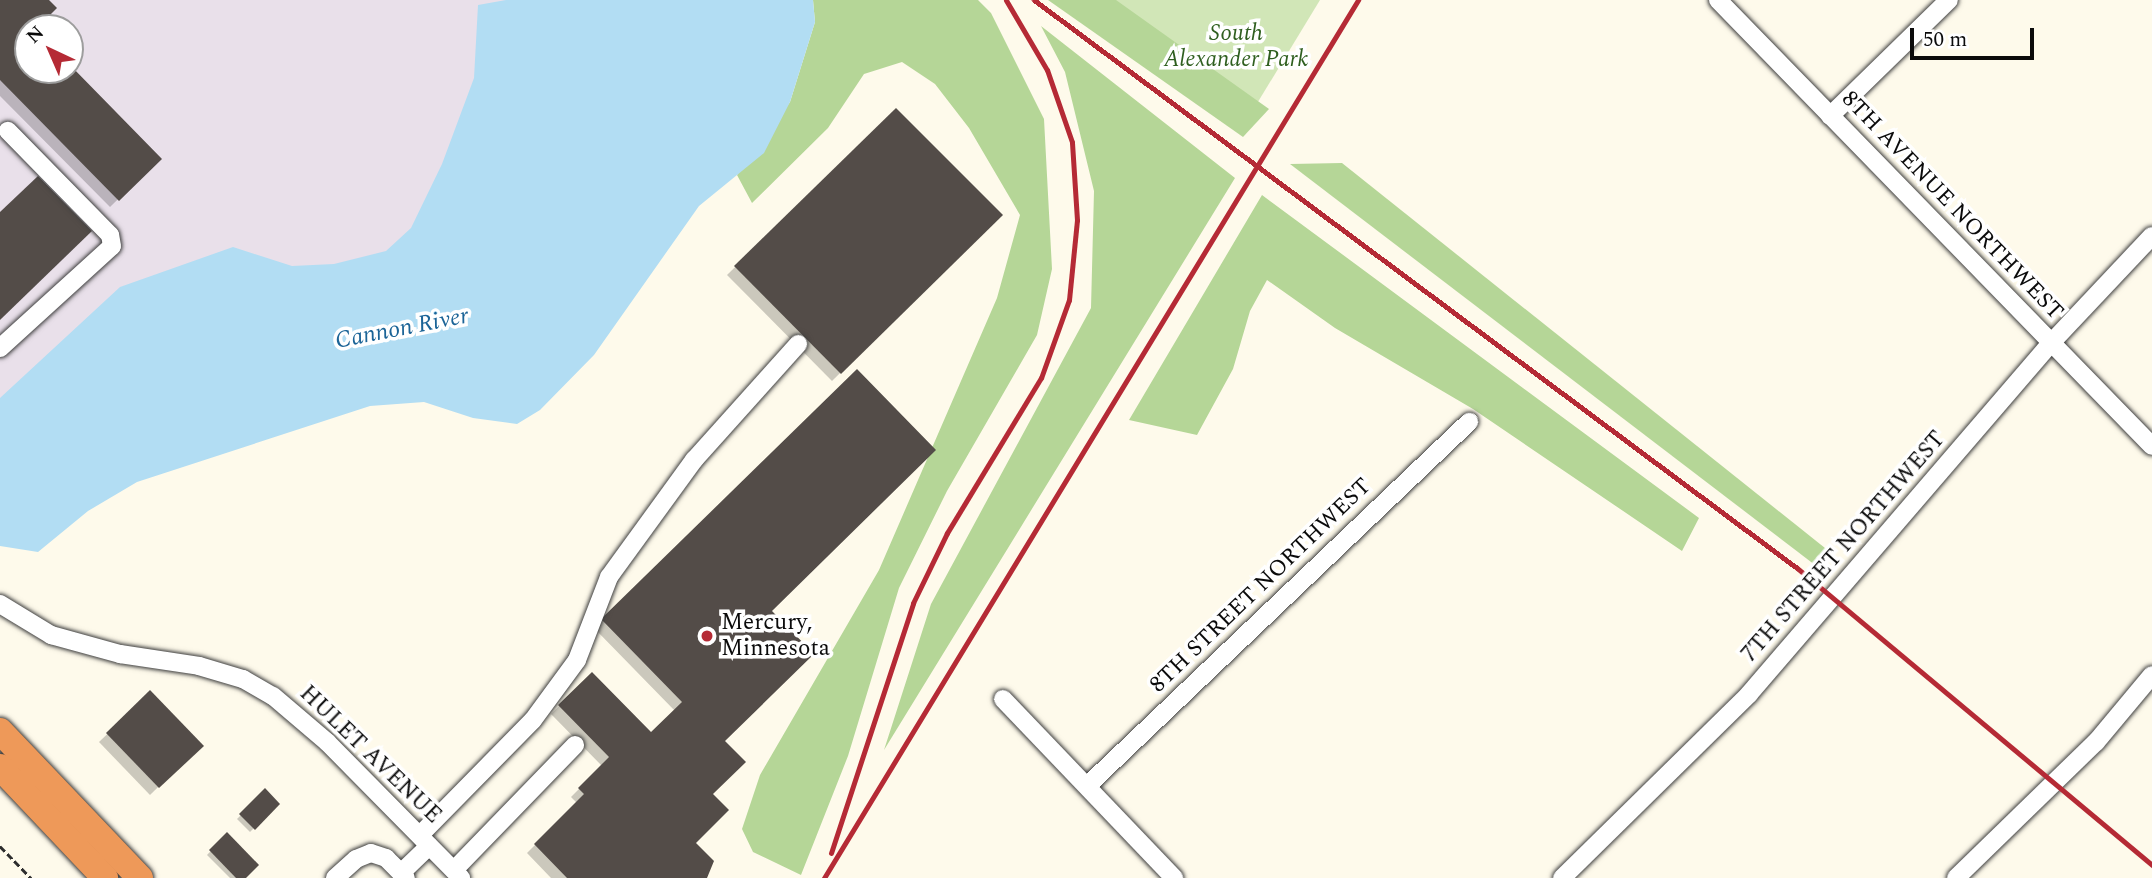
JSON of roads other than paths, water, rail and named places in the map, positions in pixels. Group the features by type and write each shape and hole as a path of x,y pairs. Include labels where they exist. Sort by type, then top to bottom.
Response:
{"highway":[{"path":"0,731 139,878"},
{"path":"0,767 105,878"}],"street":[{"name":"8TH AVENUE NORTHWEST","path":"1718,0 2152,446"},
{"path":"1830,116 1949,0"},
{"path":"0,348 112,246 110,235 3,131"},
{"name":"7TH STREET NORTHWEST","path":"1562,878 1749,694 2052,343 2152,236"},
{"path":"335,878 355,859 371,853 386,858 403,876 425,840 533,720 577,660 609,577 695,460 798,344"},
{"name":"8TH STREET NORTHWEST","path":"1087,786 1469,422"},
{"name":"HULET AVENUE","path":"0,604 51,635 120,654 199,666 243,679 273,696 327,742 458,874"},
{"path":"1956,878 2096,742 2152,675"},
{"path":"1003,699 1174,878"},
{"path":"458,874 575,745"}],"water":[{"name":"Cannon River","path":"506,0 813,0 815,22 790,102 764,153 699,206 594,355 540,410 517,424 473,418 424,402 370,406 137,482 88,511 38,552 0,546 0,398 120,287 233,247 292,266 334,264 386,251 411,228 442,164 474,78 478,5"}],"railway":[{"path":"831,853 913,603 947,533 1041,378 1069,300 1077,220 1072,142 1047,70 1006,0"},
{"path":"1034,0 1797,568 2152,865"},
{"path":"824,878 1358,0"}],"place":[{"name":"Mercury, Minnesota","path":"707,636"}],"park label":[{"name":"South Alexander Park","path":"1236,47"}]}
